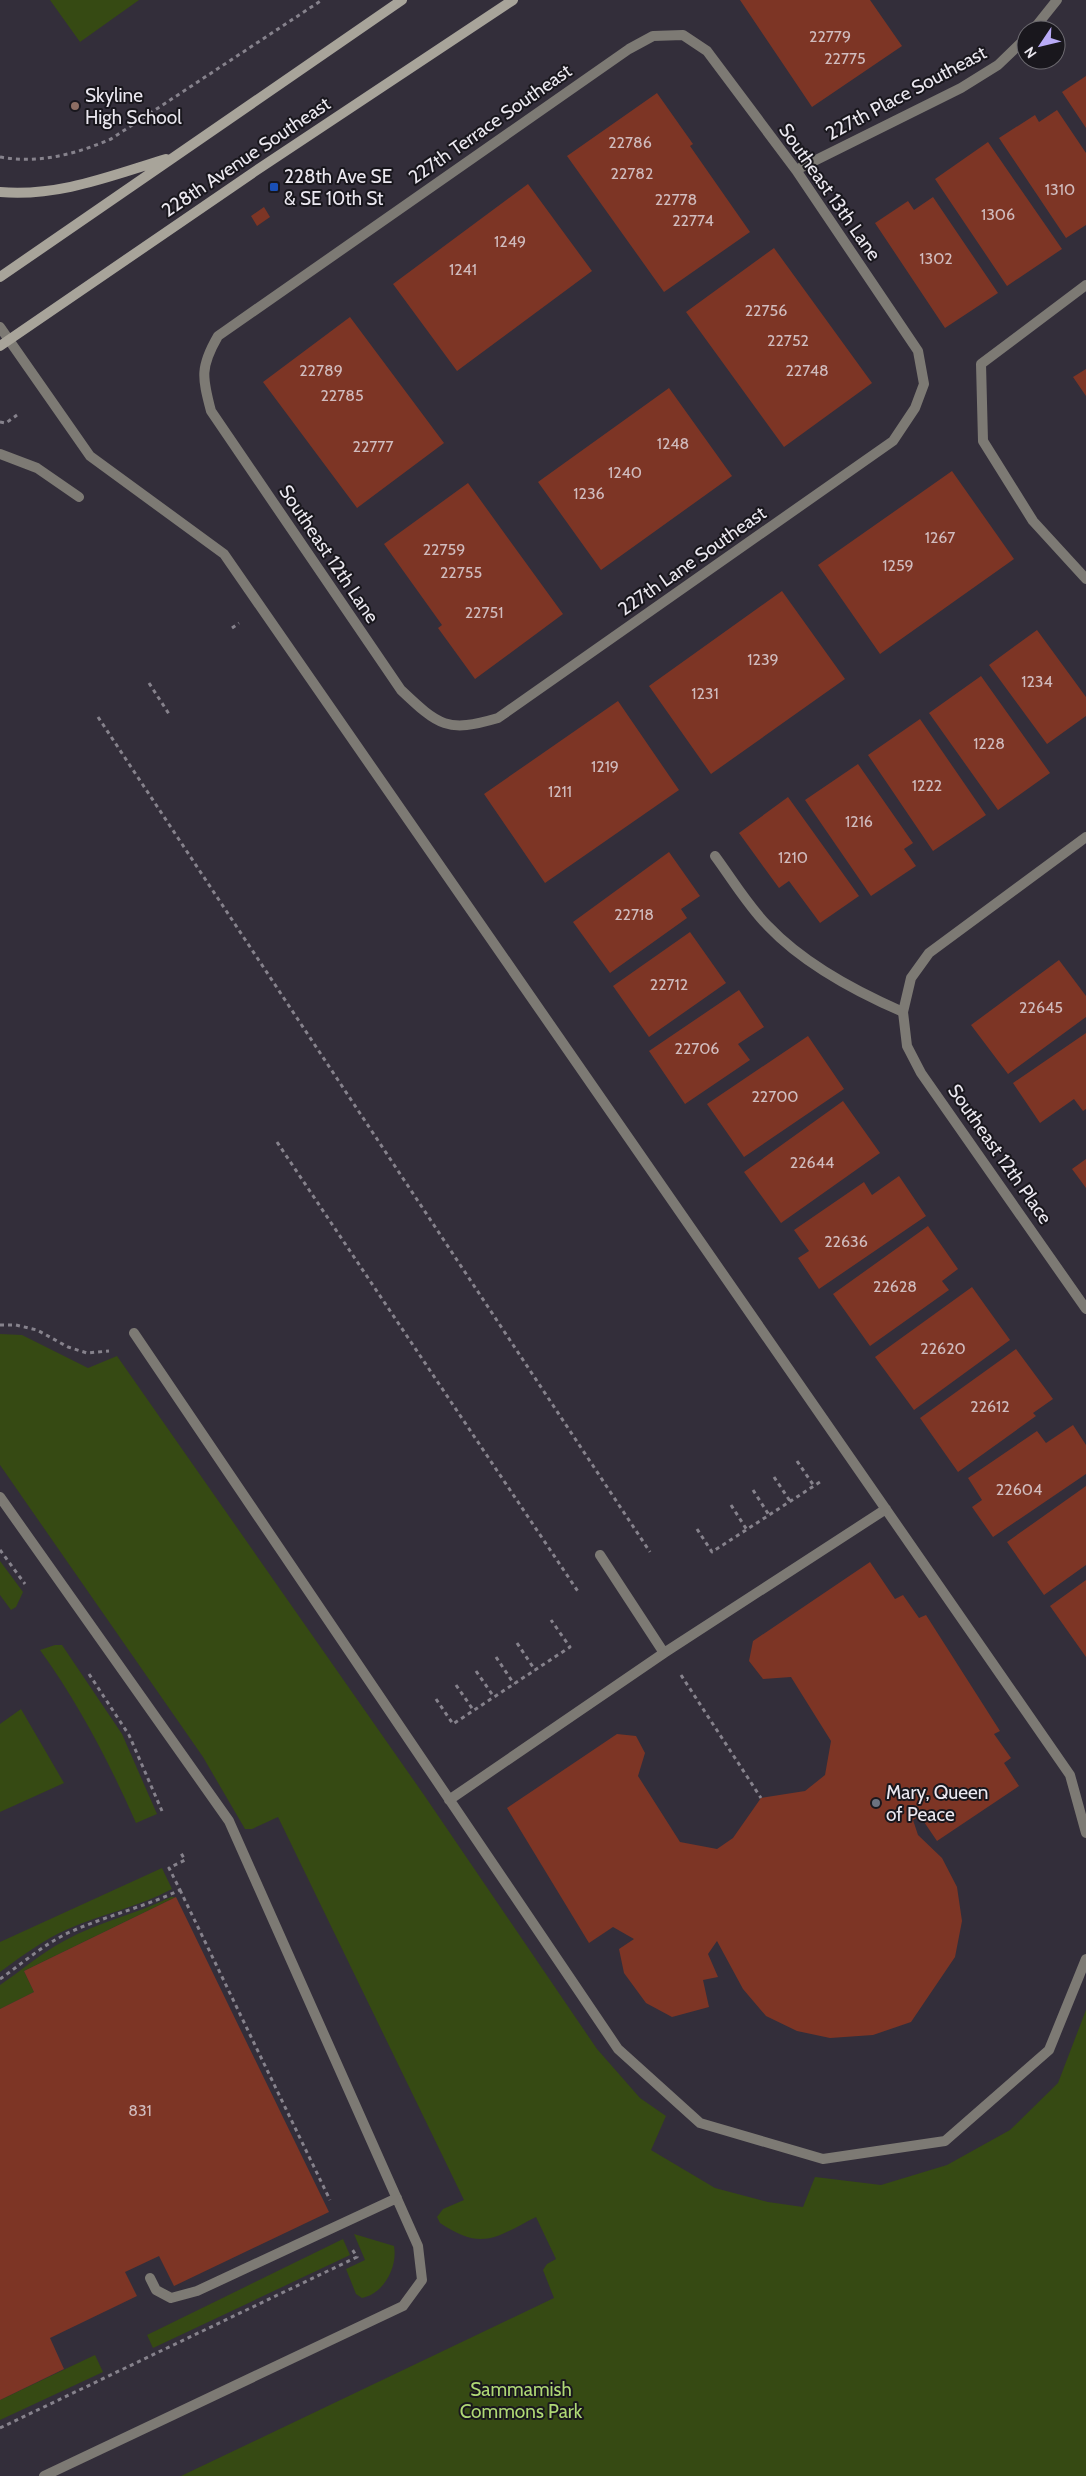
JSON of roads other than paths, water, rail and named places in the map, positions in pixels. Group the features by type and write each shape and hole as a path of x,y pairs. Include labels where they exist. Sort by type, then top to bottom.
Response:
{"main road":[{"path":"0,277 402,0"},
{"name":"228th Avenue Southeast","path":"4,343 254,172 513,0"},
{"path":"0,192 18,193 71,189 176,156"}],"street":[{"path":"1041,20 1057,0"},
{"name":"Southeast 13th Lane","path":"683,35 707,51 796,170 918,351 924,384"},
{"name":"227th Terrace Southeast","path":"204,382 206,356 218,336 629,50 653,36 683,35"},
{"name":"227th Place Southeast","path":"796,170 961,88 998,65 1016,48"},
{"path":"1086,285 981,364 983,441 1033,521 1086,579"},
{"path":"0,327 4,343 90,456 224,554 1070,1775 1086,1834"},
{"name":"Southeast 12th Lane","path":"204,382 212,411 401,690 424,712 449,726"},
{"name":"227th Lane Southeast","path":"449,726 475,725 498,718 893,441 915,408 924,384"},
{"path":"0,454 37,468 79,497"},
{"name":"Southeast 12th Place","path":"1086,837 929,954 911,978 904,1012 907,1046 921,1073 1086,1309"},
{"path":"715,856 768,927 820,969 876,1000 904,1012"},
{"path":"134,1333 618,2049 700,2123 823,2159 945,2142 1049,2050 1086,1959"},
{"path":"0,1497 229,1821 418,2246 422,2280 403,2306 44,2476"},
{"path":"449,1800 664,1653 886,1509"},
{"path":"600,1555 664,1653"},
{"path":"150,2278 156,2290 171,2298 197,2291 397,2198"}],"place":[{"name":"Skyline High School","path":"75,106"},
{"name":"228th Ave SE & SE 10th St","path":"274,187"},
{"name":"Mary, Queen of Peace","path":"876,1803"}],"park label":[{"name":"Sammamish Commons Park","path":"521,2400"}]}
